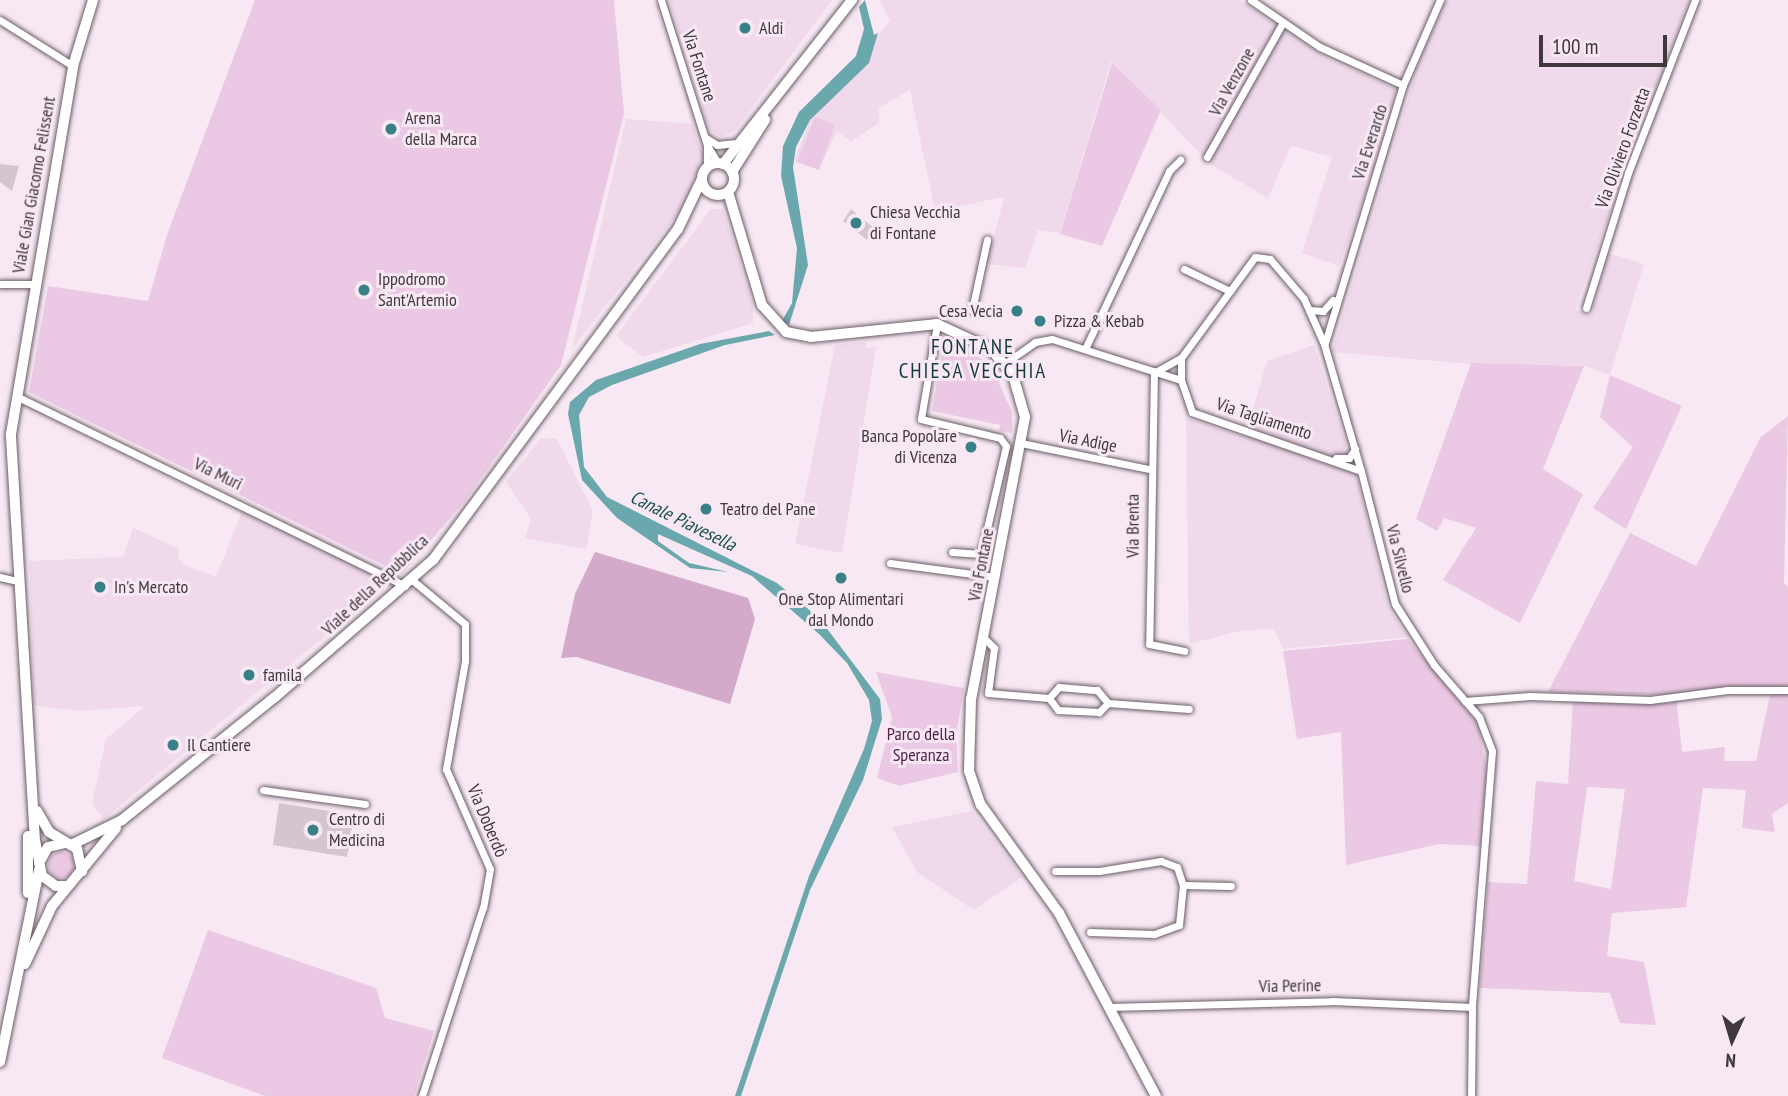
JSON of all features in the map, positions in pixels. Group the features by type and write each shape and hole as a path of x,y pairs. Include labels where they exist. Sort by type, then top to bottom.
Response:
{"main road":[{"name":"Viale Gian Giacomo Felissent","path":"0,1062 19,979 22,946 39,867 27,756 17,581 11,452 15,396 73,66 93,0"},
{"name":"Viale della Repubblica","path":"122,820 408,582 475,507 678,229 701,181 771,108 852,0"},
{"name":"Viale della Repubblica","path":"678,229 720,194 771,108"},
{"path":"716,165 732,172"},
{"path":"701,181 720,194"},
{"name":"Viale Gian Giacomo Felissent","path":"27,756 40,821 69,844"},
{"path":"22,946 30,864 27,756"},
{"name":"Viale Gian Giacomo Felissent","path":"19,979 39,926 122,820"},
{"path":"68,886 50,884 39,867 48,847 69,844 122,820"},
{"path":"69,844 81,854 81,874"}],"street":[{"name":"Via Fontane","path":"661,0 716,165"},
{"path":"1251,0 1320,47 1403,85"},
{"name":"Via Everardo","path":"1324,345 1336,296 1403,85 1440,0"},
{"name":"Via Oliviero Forzetta","path":"1586,308 1628,173 1695,0"},
{"path":"0,20 73,66"},
{"name":"Via Venzone","path":"1208,157 1283,22"},
{"path":"706,141 717,145 741,142"},
{"path":"1086,349 1169,171 1180,160"},
{"path":"720,194 730,208 762,305 774,324 786,332 822,337 937,324 919,415 925,422 1000,438 1006,446 981,554 952,552"},
{"path":"972,310 987,240"},
{"name":"Via Silvello","path":"1181,358 1251,261 1264,256 1286,274 1309,310 1324,345 1355,449 1395,604 1434,665 1465,701 1488,736 1493,765 1472,1007 1471,1096"},
{"path":"1184,270 1230,291"},
{"path":"0,284 34,284"},
{"path":"1309,310 1323,311 1336,296"},
{"name":"Via Fontane","path":"937,324 991,349 1004,364 1023,397 1021,443 971,699 966,749 975,793 1059,914 1156,1096"},
{"path":"1004,364 1045,338 1181,380"},
{"path":"1154,371 1181,358"},
{"name":"Via Tagliamento","path":"1181,358 1181,380 1192,412 1328,457 1361,471"},
{"name":"Via Brenta","path":"1154,371 1149,469 1149,644 1184,651"},
{"name":"Via Muri","path":"15,396 408,582"},
{"name":"Via Adige","path":"1021,443 1149,469"},
{"name":"Via Tagliamento","path":"1328,457 1346,459 1355,449"},
{"path":"999,476 1014,479"},
{"path":"890,563 995,577"},
{"path":"0,577 17,581"},
{"name":"Via Doberdò","path":"408,582 465,624 465,661 446,769 488,856 490,874 422,1096"},
{"path":"983,637 994,648 988,694"},
{"path":"1049,698 1059,687 1097,690 1108,703"},
{"path":"1465,701 1530,696 1650,700 1727,690 1788,691"},
{"path":"971,699 988,694 1049,698 1058,710 1094,713 1108,703 1189,709"},
{"path":"262,790 365,804"},
{"path":"305,807 307,796"},
{"path":"1055,871 1170,862 1183,885 1179,925 1168,932 1090,932"},
{"path":"1183,885 1231,886"},
{"name":"Via Perine","path":"1110,1007 1332,1000 1472,1007"}],"shaded area":[{"path":"669,0 832,0 735,131 721,137 710,131"},
{"path":"880,0 1239,0 1324,57 1395,88 1384,143 1339,266 1302,253 1332,157 1291,146 1268,198 1210,164 1111,61 1060,233 1038,230 1025,268 987,264 1004,197 935,211 910,90 879,108 879,123 851,142 837,131 819,169 794,161 810,120 890,21"},
{"path":"1447,0 1689,0 1647,112 1632,117 1619,153 1629,158 1575,310 1592,314 1608,253 1644,264 1610,375 1582,365 1483,365 1332,352 1421,55"},
{"path":"626,119 692,124 704,157 682,208 572,349"},
{"path":"711,209 723,209 753,306 753,323 643,357 616,336"},
{"path":"867,341 866,348 876,347 842,553 795,544 835,345"},
{"path":"1314,345 1359,485 1388,607 1408,637 1283,649 1274,629 1239,631 1189,644 1186,418 1245,437 1267,361"},
{"path":"541,438 557,439 593,511 586,549 525,538 531,519 506,482"},
{"path":"243,509 390,582 104,819 92,804 106,739 145,706 77,711 34,705 29,561 123,557 133,528 180,549 177,557 184,565 216,577"},
{"path":"595,552 748,598 755,619 730,704 577,657 561,658 575,594"},
{"path":"972,811 1022,877 974,910 917,872 892,827"}],"green space":[{"name":"Ippodromo Sant'Artemio","path":"255,0 614,0 624,114 561,365 465,501 402,574 29,392 48,286 148,301 168,232"},
{"path":"1112,63 1161,110 1102,246 1060,234"},
{"path":"815,117 835,125 819,170 797,162"},
{"path":"945,336 991,365 1012,412 1012,433 999,431 1000,425 932,411"},
{"path":"1471,363 1584,366 1543,469 1583,494 1520,623 1443,580 1476,528 1444,518 1437,531 1416,519"},
{"path":"1610,375 1682,406 1626,529 1593,508 1633,447 1600,417"},
{"path":"1788,416 1784,584 1788,586 1788,803 1772,814 1775,832 1742,828 1746,790 1703,788 1686,907 1612,913 1607,956 1644,962 1656,1025 1620,1023 1610,993 1480,988 1488,882 1527,884 1536,781 1568,784 1573,700 1672,703 1671,695 1548,692 1630,533 1696,566 1760,438","holes":["1725,687 1771,690 1756,761 1724,761 1725,747 1682,752 1676,695","1587,787 1625,789 1611,889 1574,881"]},
{"path":"1408,639 1478,724 1487,772 1480,846 1439,844 1346,865 1341,732 1297,739 1283,651"},
{"name":"Parco della Speranza","path":"876,672 964,688 956,734 958,772 899,786 877,778 892,717"},
{"path":"61,852 70,856 74,865 70,874 61,878 52,874 48,865 52,856"},
{"path":"208,930 376,988 385,1018 434,1031 414,1096 265,1096 162,1058"}],"water":[{"path":"865,0 874,35 878,33 869,63 810,120 796,147 793,167 808,265 789,325 782,321 792,303 797,248 781,176 783,146 799,112 856,56 864,29 859,7"},
{"path":"769,331 775,335 725,345 612,385 589,397 579,415 584,467 607,497 777,583 819,618 880,699 882,719 863,780 810,890 741,1096 735,1096 809,876 864,749 872,721 869,700 847,663 819,634 752,576 658,534 658,541 689,563 728,572 690,568 617,518 582,480 568,414 570,402 596,380 700,344"}],"building":[{"path":"0,164 19,166 12,191 0,182"},
{"name":"Chiesa Vecchia di Fontane","path":"851,209 875,229 867,240 843,221"},
{"name":"Centro di Medicina","path":"279,803 354,815 347,857 273,845"}],"place":[{"name":"Aldi","path":"745,28"},
{"name":"Arena della Marca","path":"391,129"},
{"name":"Chiesa Vecchia di Fontane","path":"856,223"},
{"name":"Ippodromo Sant'Artemio","path":"364,290"},
{"name":"Cesa Vecia","path":"1017,311"},
{"name":"Pizza & Kebab","path":"1040,321"},
{"name":"Banca Popolare di Vicenza","path":"971,447"},
{"name":"Teatro del Pane","path":"706,509"},
{"name":"One Stop Alimentari dal Mondo","path":"841,578"},
{"name":"In's Mercato","path":"100,587"},
{"name":"famila","path":"249,675"},
{"name":"Il Cantiere","path":"173,745"},
{"name":"Centro di Medicina","path":"313,830"}],"district":[{"name":"FONTANE CHIESA VECCHIA","path":"973,359"}],"water label":[{"name":"Canale Piavesella","path":"683,521"}]}
